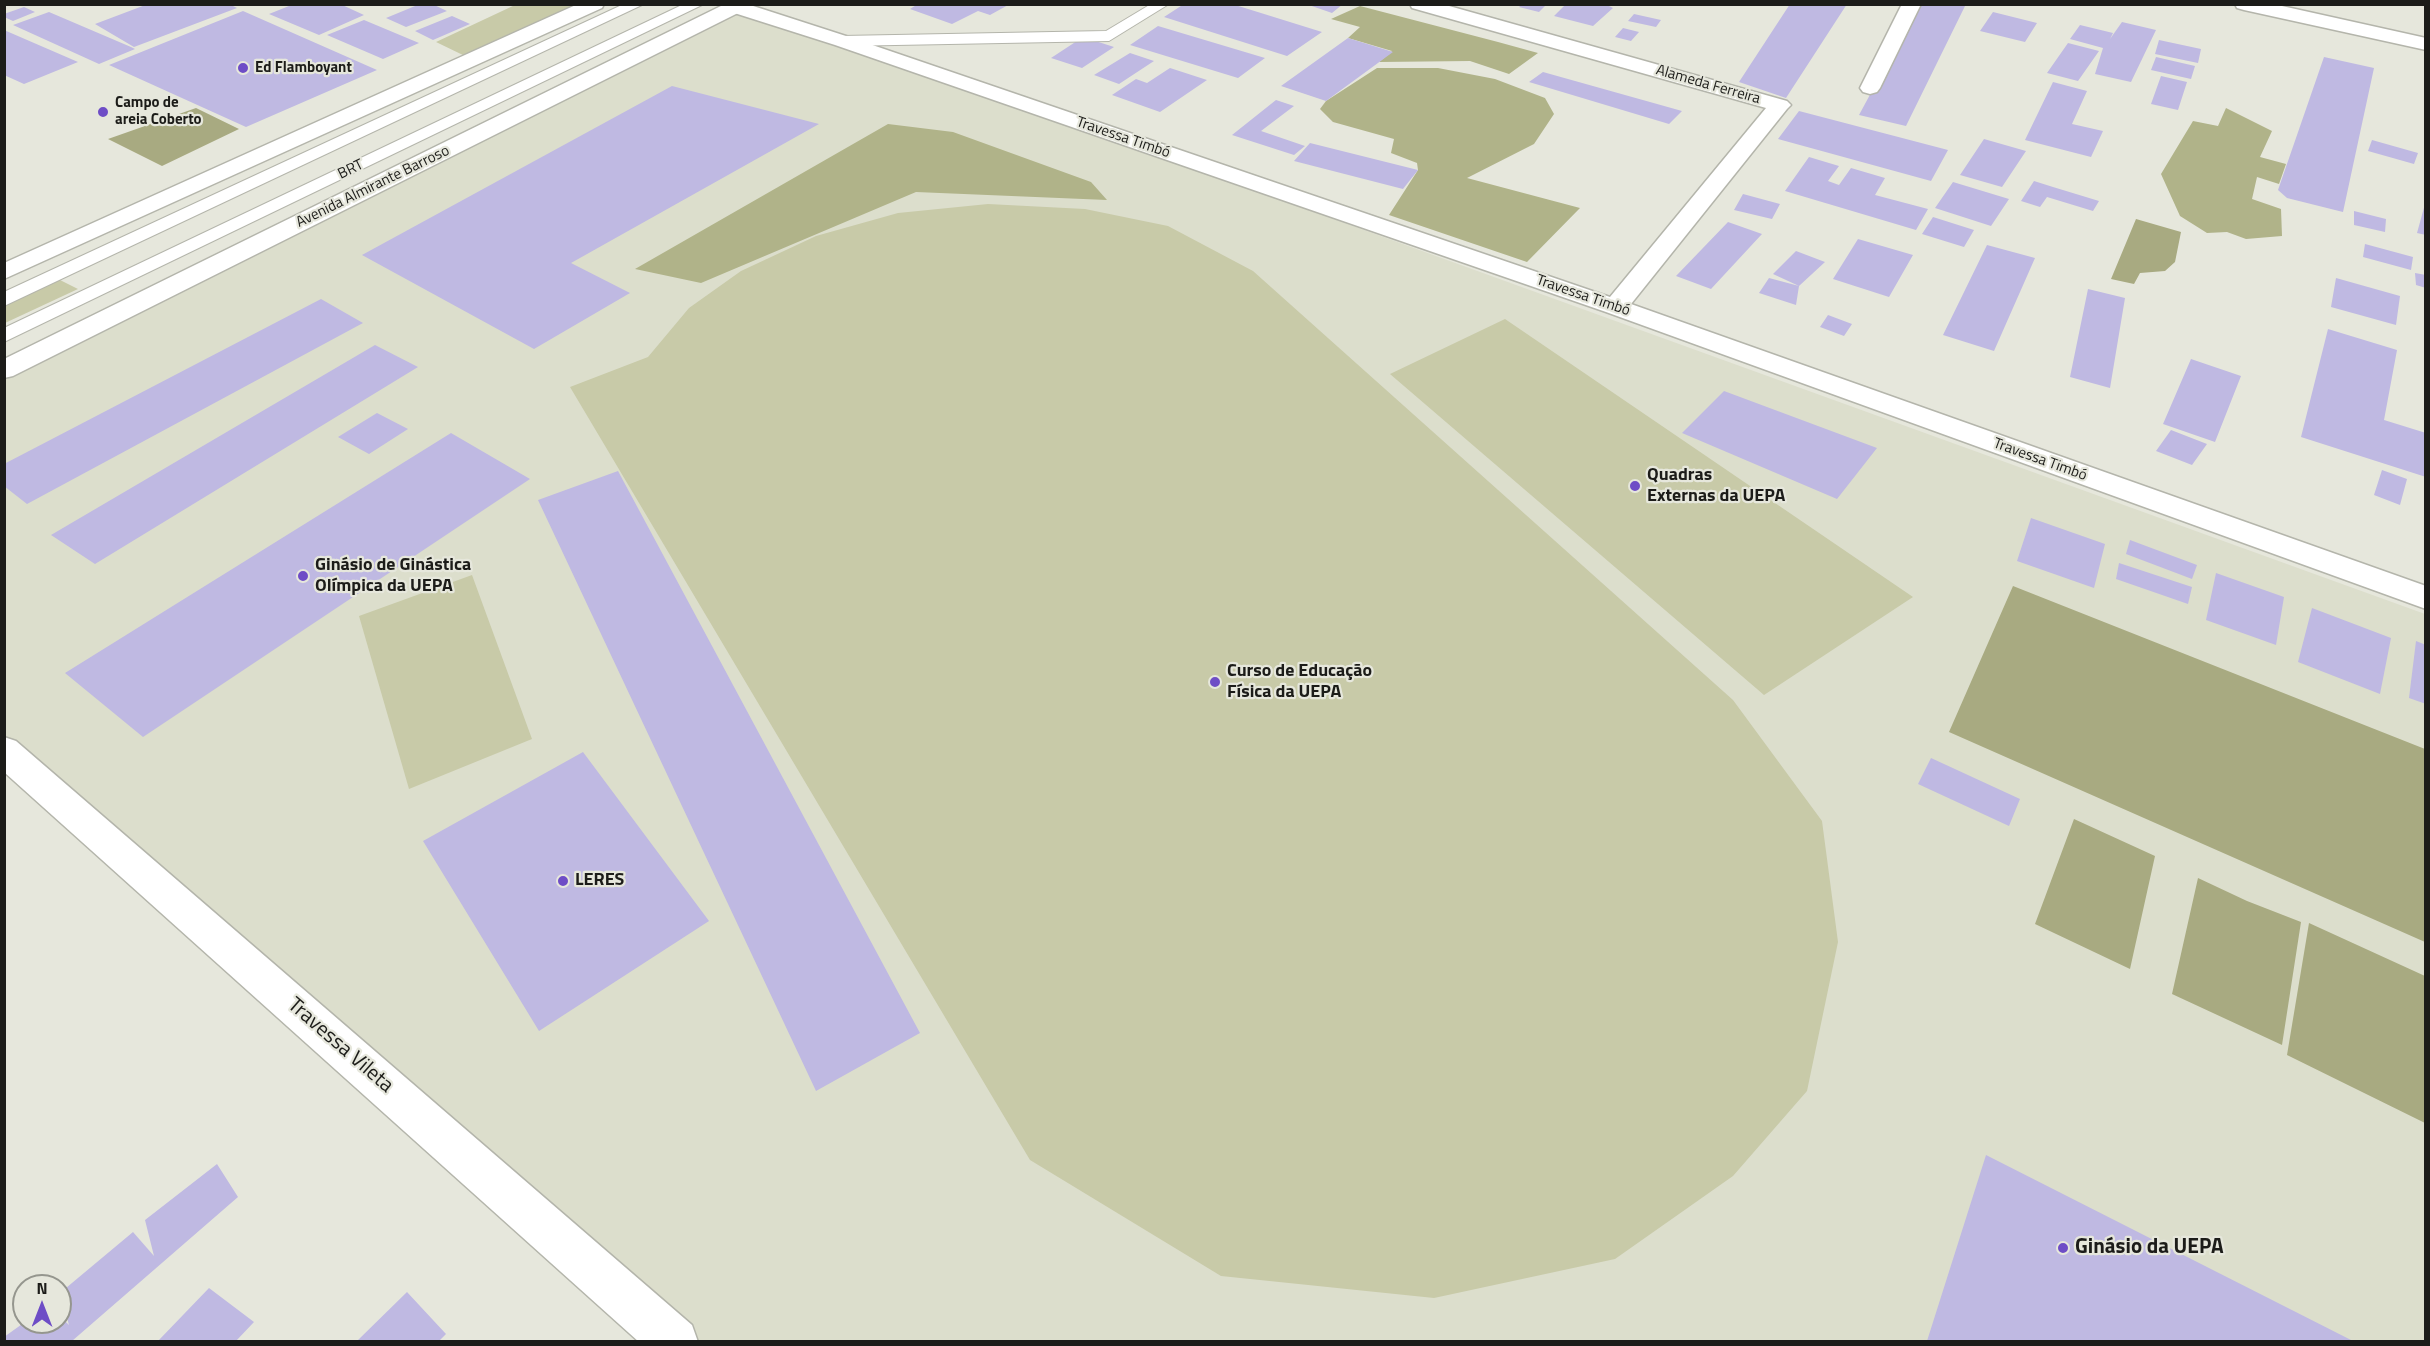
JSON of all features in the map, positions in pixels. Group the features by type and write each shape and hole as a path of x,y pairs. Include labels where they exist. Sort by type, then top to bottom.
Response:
{"main road":[{"path":"4,272 595,4"},
{"name":"Alameda Ferreira","path":"1419,4 1780,105 1615,307"},
{"path":"1870,88 1912,4"},
{"path":"2244,4 2426,44"},
{"name":"Travessa Timbó","path":"738,6 1615,307 2426,598"},
{"name":"Avenida Almirante Barroso","path":"4,370 738,6"},
{"name":"Travessa Vileta","path":"4,751 675,1341"}],"lane":[{"name":"BRT","path":"4,300 637,4"},
{"name":"BRT","path":"4,336 696,4"},
{"path":"842,41 1109,36 1162,4"}],"shaded area":[{"path":"515,5 574,5 467,57 436,42"},
{"path":"1360,6 1538,53 1509,74 1470,61 1379,62 1392,51 1348,38 1360,27 1331,19"},
{"name":"Curso de Educação Física da UEPA","path":"735,7 842,41 2425,614 2425,1341 675,1341 5,751 5,370"},
{"path":"1377,68 1438,68 1495,79 1545,98 1554,114 1534,144 1467,178 1580,208 1527,262 1389,215 1418,170 1417,163 1391,153 1394,139 1333,122 1320,109 1326,101"},
{"path":"196,108 239,129 162,166 108,139"},
{"path":"2226,108 2272,131 2260,157 2286,164 2279,184 2257,177 2252,199 2281,209 2282,236 2246,239 2227,232 2207,233 2180,216 2161,174 2193,121 2218,126"},
{"path":"888,124 953,132 1091,182 1107,200 916,192 701,283 635,269"},
{"path":"988,204 1085,209 1168,226 1253,271 1733,700 1822,821 1838,942 1807,1091 1733,1176 1615,1259 1434,1298 1221,1276 1030,1160 570,387 648,357 689,308 741,271 816,236 898,213"},
{"path":"2136,219 2181,232 2175,262 2165,271 2140,273 2134,284 2111,279"},
{"path":"58,279 78,289 5,323 4,303"},
{"name":"Quadras Externas da UEPA","path":"1505,319 1913,597 1764,695 1390,374"},
{"path":"472,575 532,739 409,789 359,616"},
{"path":"2013,586 2425,749 2425,942 1949,732"},
{"path":"2074,819 2155,856 2130,969 2035,924"},
{"path":"2198,878 2247,901 2301,922 2282,1045 2172,994"},
{"path":"2309,923 2425,976 2425,1123 2287,1055"}],"building":[{"path":"148,4 229,4 237,8 134,47 95,24"},
{"path":"294,4 340,4 364,15 319,35 269,14"},
{"path":"420,4 432,4 447,11 406,27 386,18"},
{"path":"918,4 1010,4 990,15 978,11 952,24 910,9"},
{"path":"1184,4 1232,4 1322,32 1287,56 1164,17"},
{"path":"1306,4 1343,4 1332,13"},
{"path":"1522,4 1547,4 1539,12 1519,7"},
{"path":"1566,4 1605,4 1613,8 1593,26 1554,16"},
{"path":"1790,4 1847,4 1786,98 1739,82"},
{"path":"1919,4 1966,4 1906,126 1859,115"},
{"path":"24,7 35,12 13,21 4,17 4,14"},
{"name":"Ed Flamboyant","path":"243,11 377,70 246,127 109,65"},
{"path":"49,12 135,49 99,64 13,25"},
{"path":"1993,12 2037,23 2025,42 1980,31"},
{"path":"1634,14 1661,20 1656,27 1628,21"},
{"path":"452,16 470,24 433,40 415,31"},
{"path":"364,20 419,43 383,59 327,35"},
{"path":"2122,22 2156,30 2131,82 2095,74 2103,48 2070,39 2080,25 2113,33 2110,39"},
{"path":"1158,26 1265,58 1238,78 1130,45"},
{"path":"1623,28 1639,32 1631,41 1615,37"},
{"path":"4,30 78,62 24,84 4,75"},
{"path":"1083,37 1114,47 1082,68 1051,58"},
{"path":"1348,38 1393,52 1326,101 1281,86"},
{"path":"2159,40 2201,49 2198,63 2155,54"},
{"path":"2068,43 2099,51 2078,81 2047,73"},
{"path":"1130,53 1154,61 1119,84 1094,75"},
{"path":"2156,57 2195,66 2191,79 2151,70"},
{"path":"2324,57 2374,68 2343,212 2287,198 2278,190"},
{"path":"1170,68 1207,80 1160,112 1112,95 1136,79 1147,83"},
{"path":"1543,72 1682,111 1669,124 1529,82"},
{"path":"2161,76 2187,82 2178,110 2151,104"},
{"path":"2053,82 2087,91 2072,124 2103,131 2091,157 2025,140"},
{"path":"672,86 819,124 571,263 630,293 534,349 362,255"},
{"path":"1276,100 1294,106 1261,131 1305,146 1294,155 1232,135"},
{"path":"1799,111 1948,150 1931,181 1778,139"},
{"path":"1984,139 2026,151 2002,187 1960,175"},
{"path":"2372,140 2418,153 2414,164 2368,151"},
{"path":"1310,143 1418,170 1403,189 1294,161"},
{"path":"1809,157 1839,166 1828,181 1839,185 1851,168 1885,178 1875,195 1928,209 1916,230 1785,191"},
{"path":"2034,181 2099,201 2093,211 2047,197 2040,207 2021,201"},
{"path":"1953,182 2009,199 1991,226 1935,208"},
{"path":"1743,194 1780,204 1772,219 1734,210"},
{"path":"2426,204 2426,235 2417,233"},
{"path":"2354,211 2386,219 2385,232 2354,225"},
{"path":"1933,217 1974,230 1964,247 1922,234"},
{"path":"1728,222 1762,234 1711,289 1676,276"},
{"path":"1858,239 1913,255 1889,297 1833,279"},
{"path":"2365,244 2413,257 2411,270 2363,257"},
{"path":"1987,245 2035,258 1994,351 1943,335"},
{"path":"1796,251 1825,262 1799,286 1773,274"},
{"path":"2415,273 2426,275 2426,288 2416,285"},
{"path":"1769,278 1799,286 1796,305 1759,293"},
{"path":"2336,278 2400,296 2396,325 2331,307"},
{"path":"2088,289 2125,298 2110,388 2070,377"},
{"path":"321,299 363,323 27,504 4,486 4,464"},
{"path":"1828,315 1852,324 1844,336 1820,327"},
{"path":"2328,329 2397,350 2384,420 2426,433 2426,477 2301,437"},
{"path":"375,345 418,367 95,564 51,535"},
{"path":"2191,359 2241,376 2215,442 2163,424"},
{"path":"1724,391 1877,448 1837,499 1682,433"},
{"path":"377,413 408,429 369,454 338,437"},
{"path":"2171,430 2207,444 2192,465 2156,451"},
{"name":"Ginásio de Ginástica Olímpica da UEPA","path":"451,433 530,479 143,737 65,673"},
{"path":"2382,470 2407,479 2400,505 2374,495"},
{"path":"618,471 920,1033 816,1091 538,500"},
{"path":"2031,518 2105,544 2094,588 2017,561"},
{"path":"2130,540 2197,565 2192,579 2126,554"},
{"path":"2119,563 2192,587 2188,604 2116,579"},
{"path":"2216,573 2284,597 2276,645 2206,620"},
{"path":"2312,608 2391,638 2380,694 2298,662"},
{"path":"2416,641 2426,645 2426,704 2409,698"},
{"name":"LERES","path":"583,752 709,921 539,1031 423,841"},
{"path":"1931,758 2020,799 2009,826 1918,784"},
{"name":"Ginásio da UEPA","path":"1986,1155 2353,1341 1927,1341"},
{"path":"217,1164 238,1197 72,1341 4,1341 4,1337 12,1331 12,1334 72,1334 72,1283 133,1232 154,1256 145,1220"},
{"path":"209,1288 254,1322 236,1341 158,1341"},
{"path":"407,1292 446,1334 439,1341 357,1341"}],"place":[{"name":"Ed Flamboyant","path":"243,68"},
{"name":"Campo de areia Coberto","path":"103,112"},
{"name":"Quadras Externas da UEPA","path":"1635,486"},
{"name":"Ginásio de Ginástica Olímpica da UEPA","path":"303,576"},
{"name":"Curso de Educação Física da UEPA","path":"1215,682"},
{"name":"LERES","path":"563,881"},
{"name":"Ginásio da UEPA","path":"2063,1248"}]}
